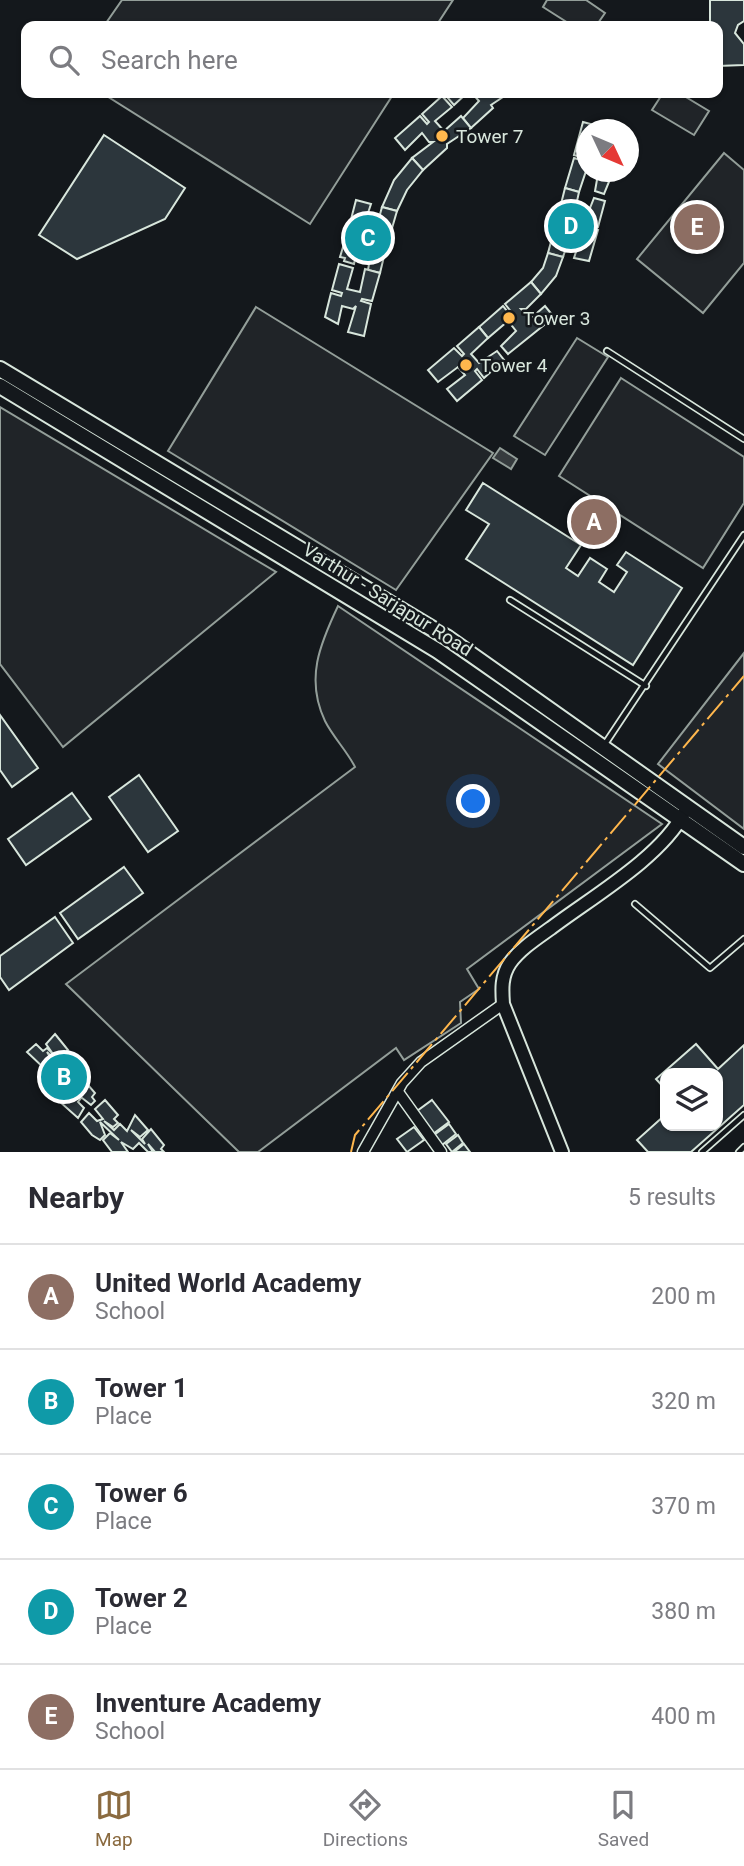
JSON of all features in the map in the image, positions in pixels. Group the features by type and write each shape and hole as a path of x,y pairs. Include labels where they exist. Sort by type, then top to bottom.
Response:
{"main road":[{"name":"Varthur - Sarjapur Road","path":"0,369 449,638 604,746 744,864"},
{"name":"Varthur - Sarjapur Road","path":"0,386 438,651 684,813 744,847"}],"street":[{"path":"562,1152 503,1004 502,980 510,963 527,945 644,858 673,831 684,813"},
{"path":"363,1152 397,1092 421,1062 503,1004"},
{"path":"397,1092 441,1152"},
{"path":"370,1141 378,1152"}],"lane":[{"path":"607,351 744,439"},
{"path":"604,746 744,535"},
{"path":"510,600 646,686"},
{"path":"635,904 710,968 744,939"},
{"path":"702,1152 744,1115"},
{"path":"739,1152 744,1147"}],"shaded area":[{"path":"122,0 453,0 439,21 107,21"},
{"path":"547,0 586,0 605,13 599,21 565,21 543,7"},
{"path":"110,98 391,98 310,224"},
{"path":"660,98 687,98 709,111 694,135 652,110"},
{"path":"724,153 744,170 744,263 703,313 637,259"},
{"path":"256,307 493,453 396,590 168,451"},
{"path":"577,338 608,357 545,455 514,436"},
{"path":"621,378 744,457 744,503 703,568 559,476"},
{"path":"0,407 276,572 63,747 0,664"},
{"path":"338,606 662,824 467,969 479,989 460,1002 461,1023 404,1060 396,1048 258,1152 239,1152 66,984 355,767 325,721 316,691 317,662"},
{"path":"744,653 744,829 658,764"}],"water":[{"path":"500,448 517,459 511,469 493,458"}],"building":[{"path":"710,0 744,0 744,21 738,25 735,33 744,44 744,65 723,66 723,21 710,21"},
{"name":"Tower 7","path":"440,98 444,98 452,107 435,121 444,131 461,116 471,128 447,144 447,148 423,170 412,158 433,142 429,142 422,133 405,150 395,138 420,116 427,124 429,122 422,114"},
{"path":"448,98 462,98 454,105"},
{"path":"476,98 502,98 491,105 493,108 471,128 463,118 479,101"},
{"path":"104,135 185,188 165,219 77,259 39,235"},
{"path":"412,158 423,170 407,190 397,211 382,207 394,180"},
{"path":"574,158 576,182 582,182 579,192 565,188"},
{"path":"597,182 609,182 604,194 595,191"},
{"path":"565,188 579,192 574,215 586,218 594,198 605,201 598,227 588,224 587,227 598,230 589,261 574,258 581,236 571,233 563,257 548,253 557,219 567,222 568,219 558,216"},
{"path":"356,200 371,204 364,225 376,229 382,207 397,211 388,242 378,239 377,242 387,244 380,273 368,270 372,246 359,243 354,264 340,257 347,234 358,234 348,231"},
{"path":"548,253 563,257 556,276 541,294 531,282 543,268"},
{"path":"339,264 353,268 347,289 360,292 365,269 380,273 372,301 361,301 371,304 364,336 348,332 356,306 353,309 342,306 338,324 325,317 331,293 341,296 342,293 332,290"},
{"name":"Tower 3","path":"531,282 541,294 526,309 521,309 530,319 545,306 554,317 508,354 501,346 516,331 508,321 488,338 479,327 503,306 510,315 512,313 505,304"},
{"name":"Tower 4","path":"479,327 488,338 471,354 479,363 497,351 504,360 484,378 477,369 475,371 482,380 457,401 447,389 465,375 458,367 438,382 428,370 454,348 462,356 464,354 457,346"},
{"path":"483,483 581,545 566,568 578,576 590,558 607,569 599,582 614,592 627,572 617,565 626,552 682,588 633,665 466,559 489,524 466,510"},
{"path":"0,715 38,768 12,787 0,770"},
{"path":"139,775 178,831 148,852 109,797"},
{"path":"72,793 91,819 26,865 8,839"},
{"path":"124,867 143,893 78,939 60,913"},
{"path":"55,917 73,943 9,990 0,977 0,956"},
{"path":"55,1034 68,1050 64,1054 68,1058 64,1062 55,1056 68,1068 74,1055 87,1070 79,1077 71,1069 68,1073 76,1081 70,1087 75,1092 73,1087 82,1078 95,1093 92,1097 95,1101 91,1105 77,1094 81,1098 78,1102 84,1108 78,1118 59,1101 68,1092 77,1099 59,1081 66,1090 56,1100 41,1079 48,1072 55,1079 57,1075 51,1069 57,1062 47,1052 52,1060 46,1070 27,1052 36,1044 43,1051 47,1048 53,1054 46,1044"},
{"path":"696,1044 717,1068 669,1068"},
{"path":"744,1045 744,1105 723,1124 723,1068 719,1068"},
{"path":"105,1100 118,1115 114,1119 118,1123 113,1127 104,1121 114,1130 120,1124 127,1131 135,1115 148,1130 140,1137 131,1130 145,1144 142,1139 151,1129 164,1145 161,1149 164,1152 155,1152 148,1144 153,1152 148,1152 139,1143 133,1149 121,1142 128,1152 112,1152 103,1140 110,1133 119,1140 100,1122 105,1135 100,1140 92,1135 81,1122 89,1113 97,1121 103,1119 95,1109"},
{"path":"432,1100 449,1122 433,1134 417,1111"},
{"path":"660,1119 660,1131 715,1131 691,1152 648,1152 637,1140"},
{"path":"449,1124 456,1134 442,1145 434,1135"},
{"path":"414,1127 424,1140 407,1152 397,1139"},
{"path":"458,1135 463,1143 452,1152 446,1144"},
{"path":"464,1144 470,1152 454,1152"}],"power":[{"path":"351,1152 355,1135 744,676"}],"place":[{"name":"Tower 7","path":"442,136"},
{"name":"Tower 2","path":"571,226"},
{"name":"Inventure Academy","path":"697,227"},
{"name":"Tower 6","path":"368,238"},
{"name":"Tower 3","path":"509,318"},
{"name":"Tower 4","path":"466,365"},
{"name":"United World Academy","path":"594,522"},
{"name":"Tower 1","path":"64,1077"}]}
